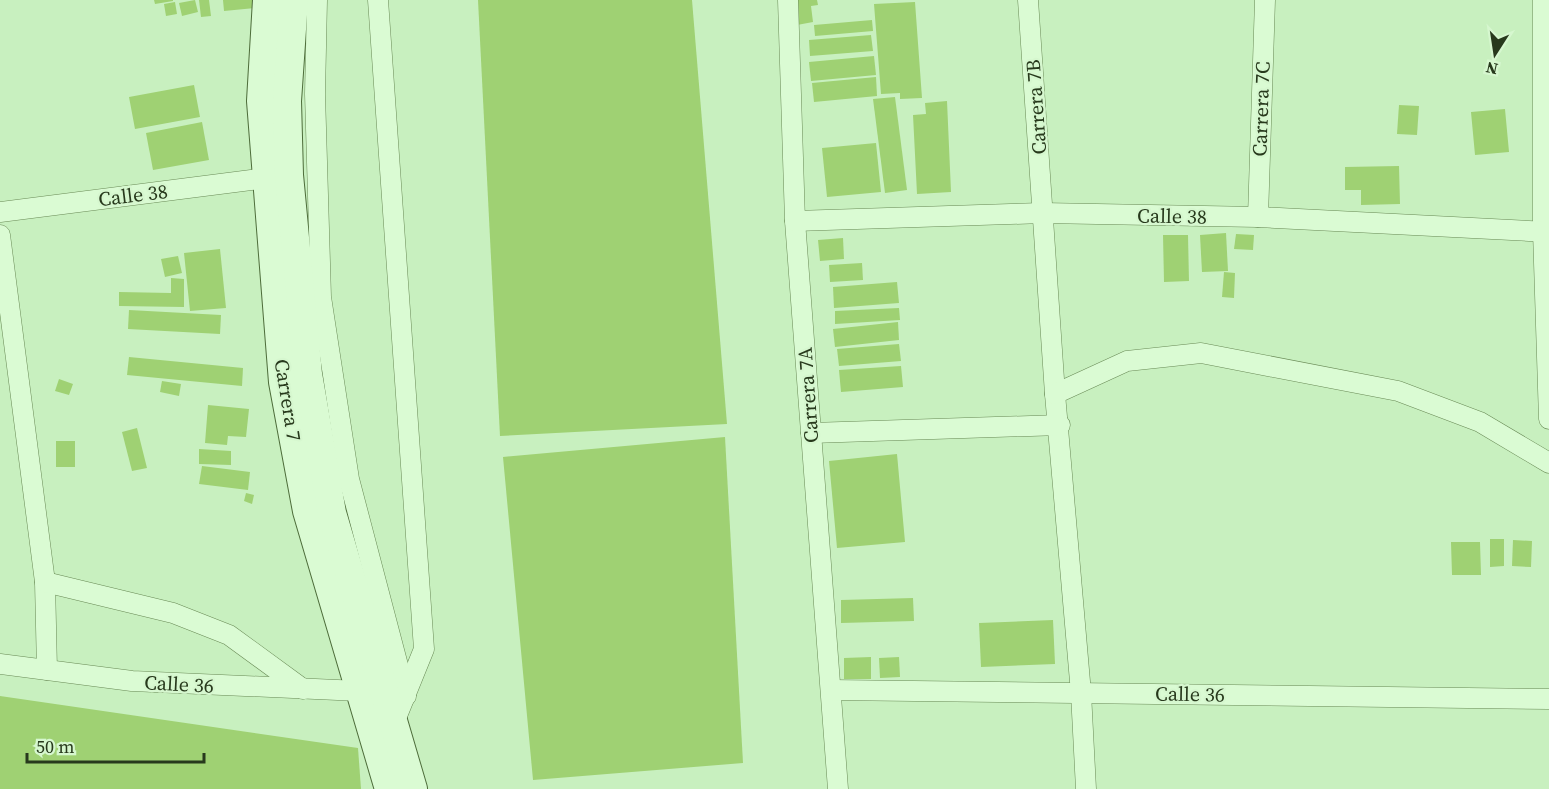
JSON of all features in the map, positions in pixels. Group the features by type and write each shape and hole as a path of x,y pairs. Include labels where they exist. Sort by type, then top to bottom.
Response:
{"main road":[{"name":"Carrera 7","path":"267,0 261,102 285,394 307,511 388,789"},
{"name":"Carrera 7","path":"294,0 287,101 289,175 308,374 332,513 413,789"}],"street":[{"path":"317,0 315,94 321,297 349,479 406,696"},
{"path":"378,0 424,649 394,723"},
{"name":"Carrera 7A","path":"788,0 795,221 838,789"},
{"name":"Carrera 7B","path":"1028,0 1055,394 1060,425 1081,693 1086,789"},
{"name":"Carrera 7C","path":"1258,217 1264,0"},
{"path":"1543,0 1549,418"},
{"name":"Calle 38","path":"0,212 267,178"},
{"name":"Calle 38","path":"795,221 1043,213 1258,217 1546,231"},
{"path":"0,235 45,582 47,670"},
{"path":"1055,394 1127,361 1201,353 1398,392 1480,422 1549,463"},
{"path":"811,433 1060,425"},
{"path":"45,582 173,613 229,635 303,689"},
{"name":"Calle 36","path":"0,664 132,681 360,691"},
{"name":"Calle 36","path":"831,690 1549,699"}],"building":[{"path":"154,0 173,0 173,1 155,4"},
{"path":"195,0 198,12 182,16 179,3"},
{"path":"199,0 209,0 211,16 201,17"},
{"path":"223,0 254,0 255,8 224,11"},
{"path":"478,0 692,0 727,424 500,436"},
{"path":"794,0 817,0 818,5 811,6 813,22 797,25"},
{"path":"175,2 177,14 166,16 164,4"},
{"path":"915,2 922,98 900,99 900,93 881,94 874,4"},
{"path":"872,20 873,31 815,36 814,25"},
{"path":"871,35 873,51 810,56 809,40"},
{"path":"874,56 876,75 811,81 809,62"},
{"path":"876,77 877,96 814,102 812,83"},
{"path":"194,85 200,117 135,129 129,97"},
{"path":"895,97 907,190 885,193 873,99"},
{"path":"947,101 951,192 917,194 913,115 926,114 925,103"},
{"path":"1399,105 1419,106 1417,135 1397,134"},
{"path":"1505,109 1509,152 1475,155 1471,112"},
{"path":"202,122 209,160 153,170 146,133"},
{"path":"876,143 881,192 827,197 822,148"},
{"path":"1399,166 1400,204 1361,205 1361,190 1345,190 1345,167"},
{"path":"1226,233 1228,271 1202,272 1200,235"},
{"path":"1236,234 1254,235 1253,250 1234,249"},
{"path":"1163,235 1188,235 1189,281 1164,282"},
{"path":"843,238 844,259 820,261 818,240"},
{"path":"220,249 226,308 190,311 184,253"},
{"path":"178,256 182,273 165,277 161,259"},
{"path":"862,263 863,280 830,282 829,265"},
{"path":"1224,272 1235,273 1234,298 1222,297"},
{"path":"171,278 184,279 184,307 119,306 119,292 171,293"},
{"path":"897,282 899,303 834,308 833,287"},
{"path":"899,308 900,320 835,324 835,311"},
{"path":"129,310 221,315 220,334 128,329"},
{"path":"898,322 899,340 835,347 833,329"},
{"path":"899,344 901,361 839,366 837,349"},
{"path":"129,357 243,368 242,386 127,375"},
{"path":"901,366 903,387 841,392 839,370"},
{"path":"59,379 73,384 69,395 55,391"},
{"path":"162,381 181,384 179,396 160,392"},
{"path":"208,405 249,409 246,437 228,436 227,445 205,443"},
{"path":"137,428 147,468 132,471 122,432"},
{"path":"725,437 743,763 533,780 503,457"},
{"path":"56,441 75,441 75,467 56,467"},
{"path":"199,449 231,451 231,465 199,464"},
{"path":"897,454 905,542 837,548 829,461"},
{"path":"202,466 250,472 248,490 199,484"},
{"path":"246,493 254,495 252,504 244,501"},
{"path":"1490,539 1504,539 1504,566 1490,567"},
{"path":"1513,540 1532,541 1531,567 1512,566"},
{"path":"1451,542 1480,542 1481,575 1452,575"},
{"path":"913,598 914,621 841,623 841,600"},
{"path":"1053,620 1055,664 981,667 979,623"},
{"path":"871,657 871,679 844,679 844,658"},
{"path":"899,657 900,677 880,678 879,658"},
{"path":"0,696 358,748 361,789 0,789"}]}
